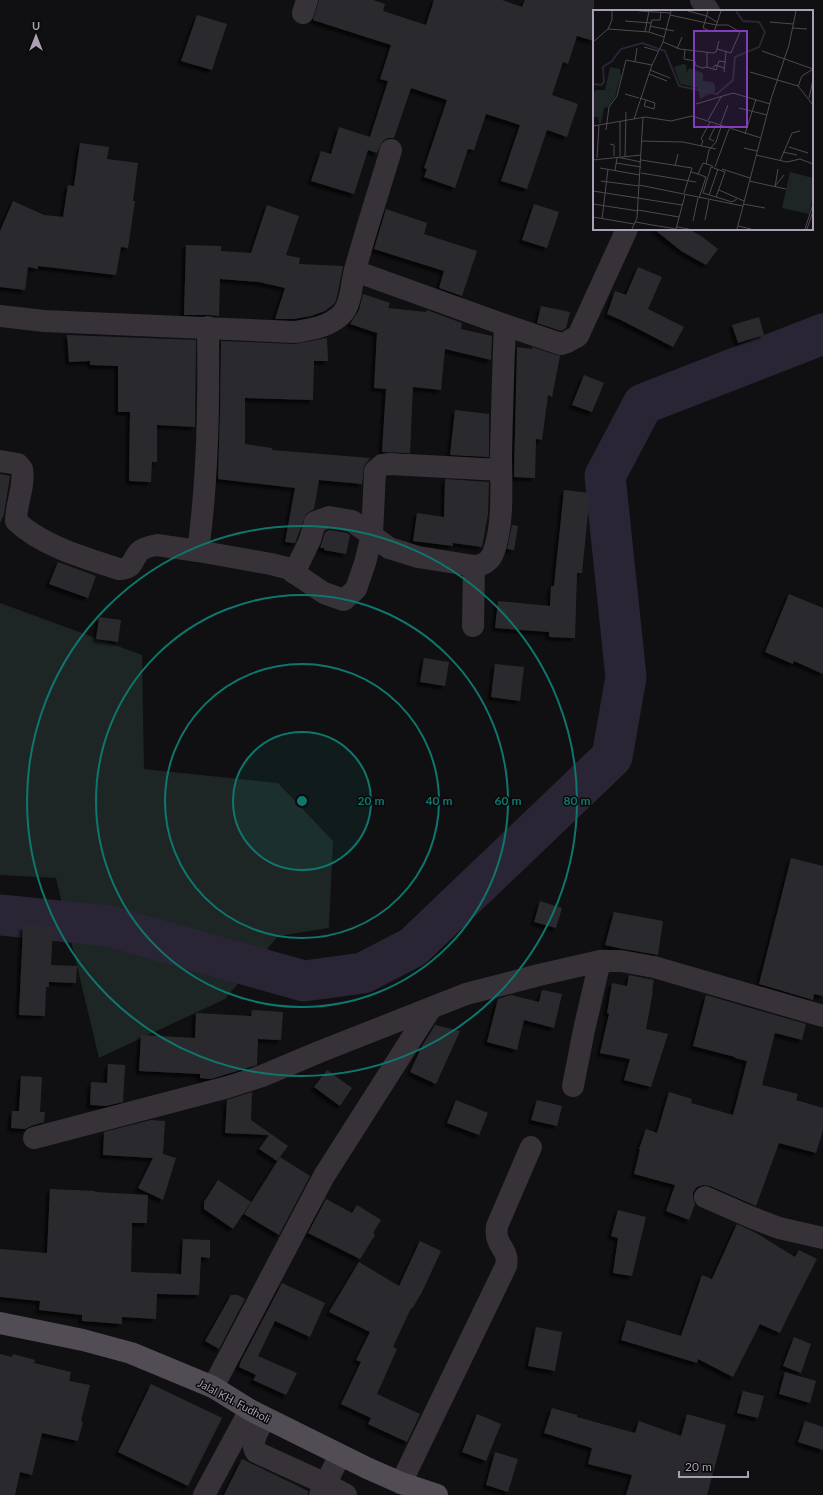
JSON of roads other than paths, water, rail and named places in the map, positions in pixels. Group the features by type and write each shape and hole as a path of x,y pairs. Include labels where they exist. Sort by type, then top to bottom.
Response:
{"main road":[{"name":"Jalal KH. Fudholi","path":"0,1323 84,1340 131,1353 213,1387 258,1414 417,1491"}],"street":[{"path":"701,0 708,10"},
{"path":"0,316 44,320 295,332 321,327 333,322 344,313 348,302 355,271 391,150"},
{"path":"355,271 505,326 561,344 578,336 627,230"},
{"path":"294,573 310,540 315,522 329,517 352,521 389,548 418,557 474,566 480,566 489,560 494,551 501,519 505,326"},
{"path":"198,551 201,528 207,434 209,386 208,327"},
{"path":"0,461 18,464 22,469 21,491 16,510 16,521 26,531 78,556 119,569 125,569 131,566 140,551 150,546 157,545 198,551 287,568 324,593 344,600 356,589 365,563 372,535 375,471 382,465 390,464 501,470"},
{"path":"473,626 474,566"},
{"path":"573,1086 600,961"},
{"path":"34,1138 228,1087 262,1076 466,994 600,961 621,961 654,968 823,1016"},
{"path":"213,1387 324,1176 431,1008"},
{"path":"417,1491 508,1260 496,1238 497,1226 531,1147"},
{"path":"705,1197 773,1226 823,1238"},
{"path":"258,1414 254,1440 254,1449 256,1452 323,1489 346,1495"},
{"path":"204,1495 258,1414"},
{"path":"323,1489 340,1455"}],"waterway":[{"path":"0,915 108,926 304,981 363,973 413,947 612,757 626,677 605,476 643,404 823,334"}]}
